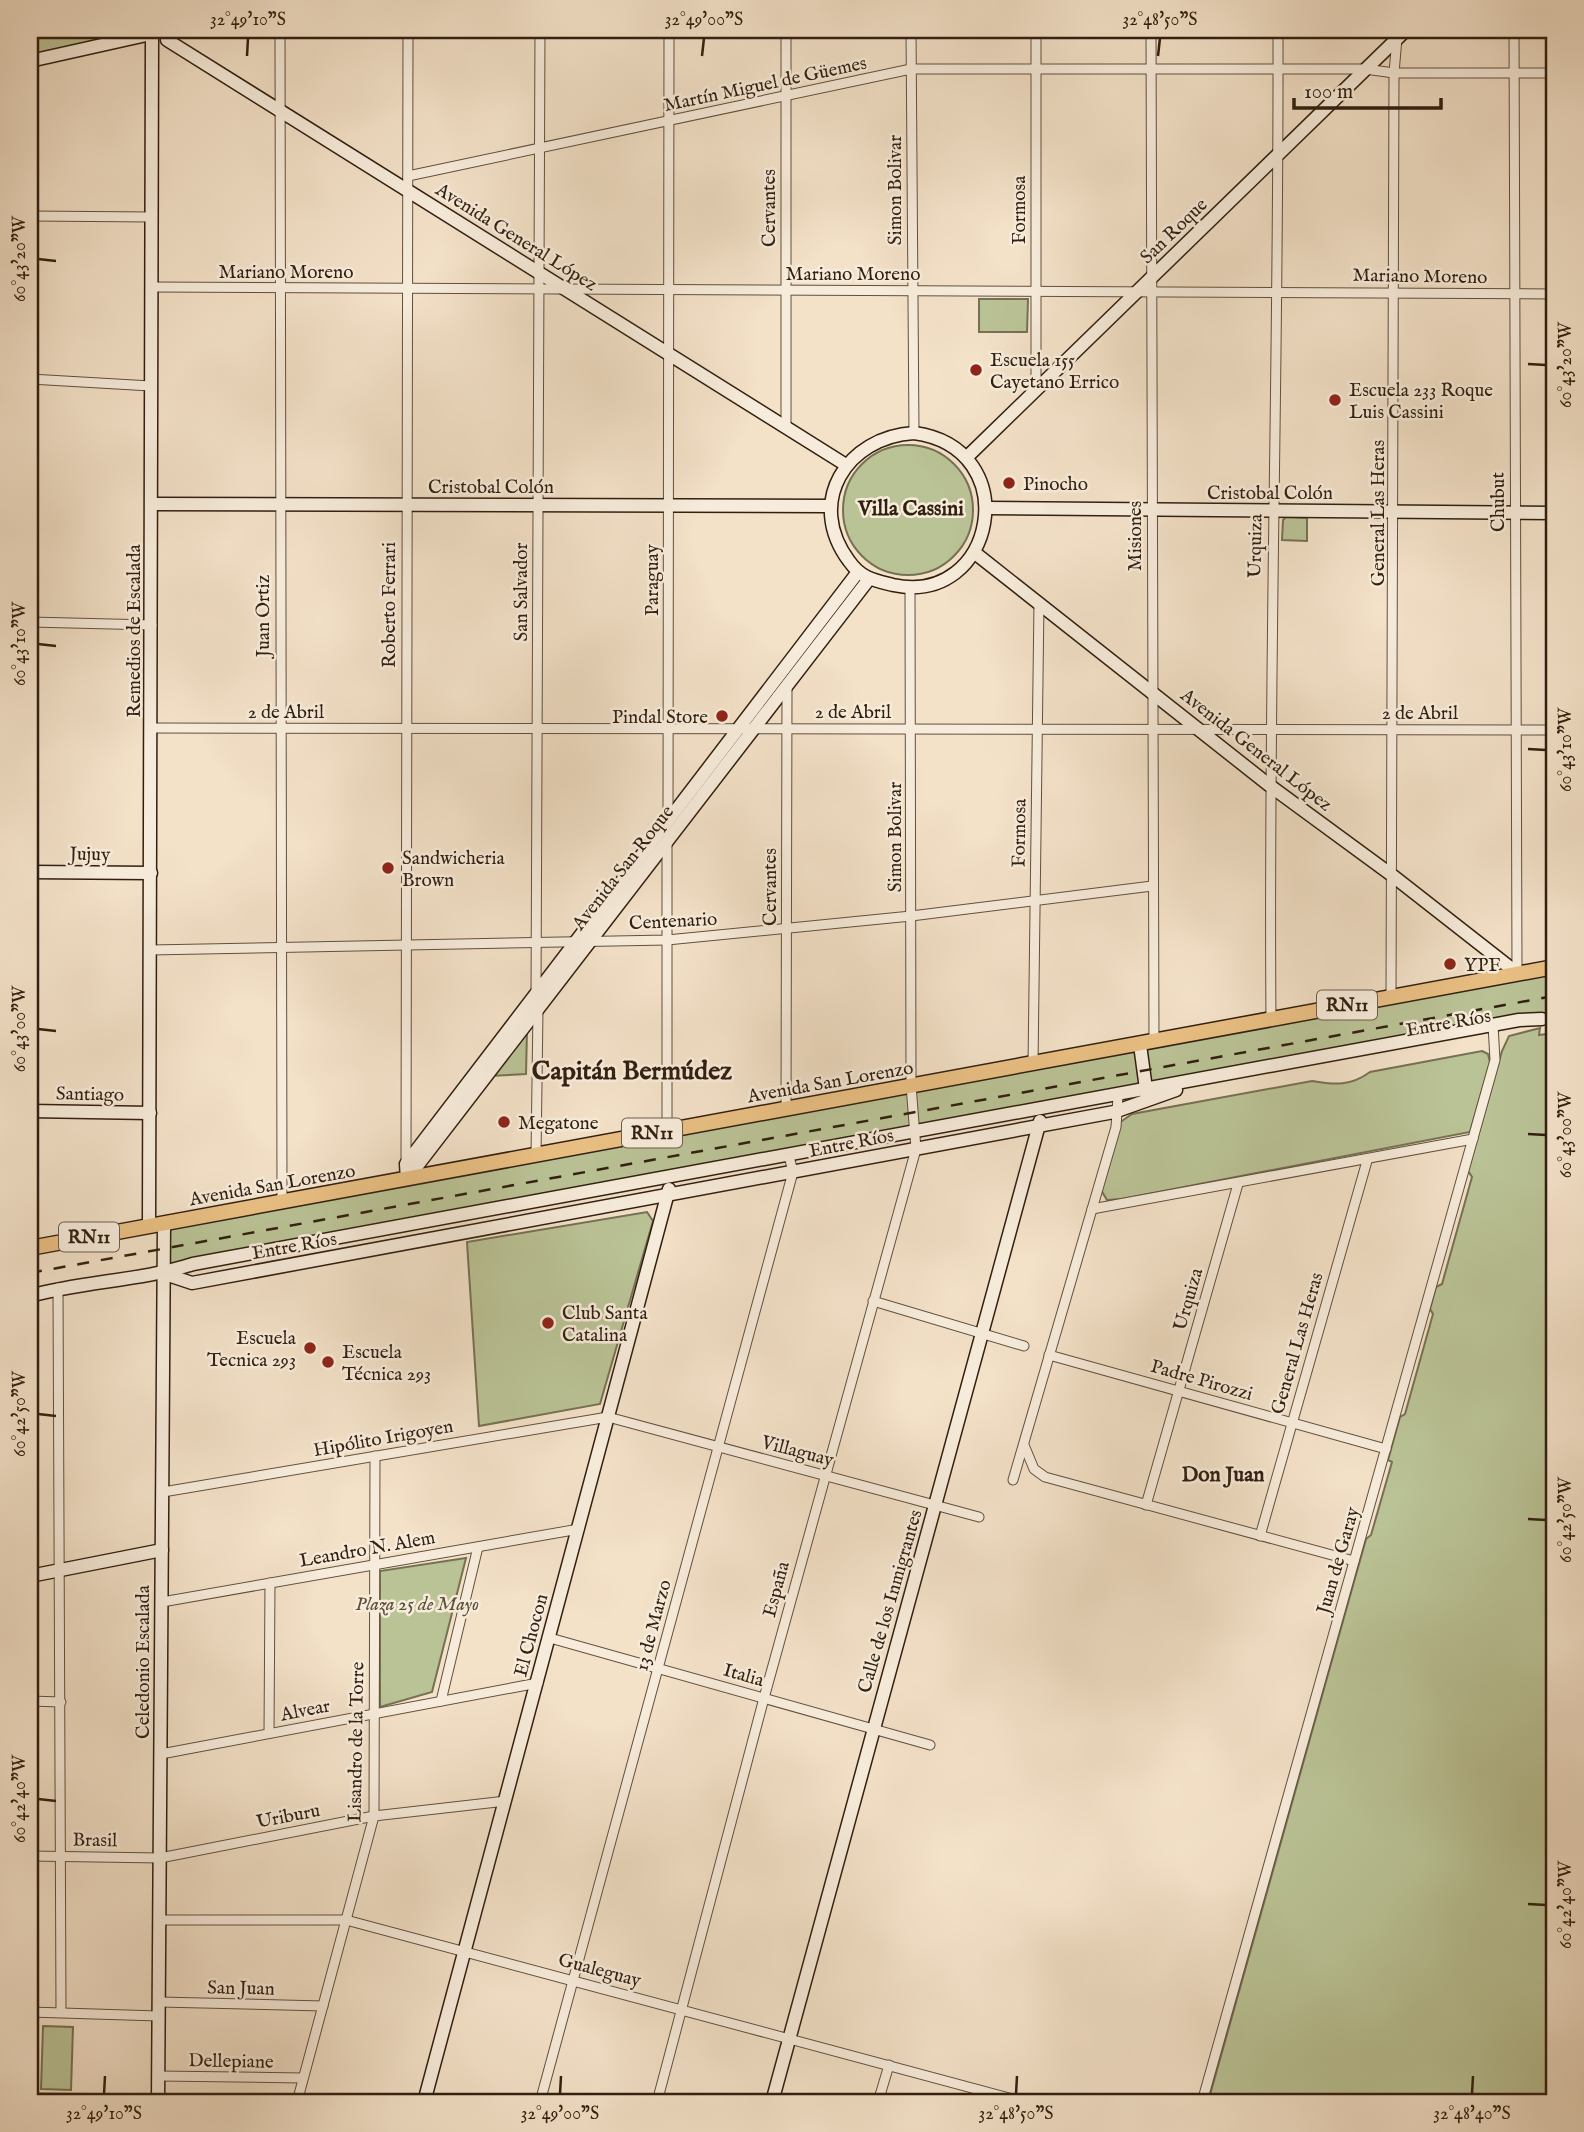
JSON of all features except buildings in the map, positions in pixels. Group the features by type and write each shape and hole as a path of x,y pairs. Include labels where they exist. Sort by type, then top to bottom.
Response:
{"main road":[{"name":"Avenida San Lorenzo","path":"30,1248 1554,967"}],"street":[{"name":"Juan Ortiz","path":"280,30 279,948 282,1202"},
{"name":"Roberto Ferrari","path":"407,1180 408,30"},
{"name":"San Salvador","path":"536,1155 540,30"},
{"name":"Paraguay","path":"667,1130 669,30"},
{"name":"Cervantes","path":"786,30 786,428"},
{"name":"Simon Bolivar","path":"911,30 914,433"},
{"name":"Formosa","path":"1036,30 1036,390"},
{"name":"Misiones","path":"1147,1043 1152,886 1151,30"},
{"name":"Urquiza","path":"1270,1020 1269,729 1279,290 1278,30"},
{"name":"Chubut","path":"1514,30 1517,973"},
{"path":"30,61 152,33 160,43 168,35"},
{"name":"Remedios de Escalada","path":"149,1225 152,33"},
{"name":"San Roque","path":"967,457 1137,292 1151,284 1400,33"},
{"name":"General Las Heras","path":"1391,997 1395,512 1394,73 1400,33"},
{"name":"Avenida General López","path":"168,35 280,110 846,465"},
{"name":"Martín Miguel de Güemes","path":"408,176 911,69 1366,69 1394,73 1554,74"},
{"path":"30,216 151,217"},
{"name":"Mariano Moreno","path":"1151,284 1279,290 1554,294"},
{"name":"Mariano Moreno","path":"151,287 1137,292"},
{"path":"30,379 151,386"},
{"path":"914,433 945,441 967,457 984,489 986,508 975,553 940,582 910,588 864,576 846,558 836,536 830,506 846,465 867,446 890,435 914,433"},
{"name":"Cristobal Colón","path":"152,503 830,506"},
{"name":"Cristobal Colón","path":"986,508 1554,513"},
{"name":"Avenida General López","path":"975,553 1269,785 1393,876 1517,973"},
{"name":"Avenida San Roque","path":"407,1180 738,729 787,665 864,576"},
{"name":"Avenida San Roque","path":"582,941 667,840 787,683 864,576"},
{"name":"Simon Bolivar","path":"910,588 911,1085"},
{"name":"Formosa","path":"1033,1065 1039,602"},
{"path":"30,622 152,625"},
{"name":"Cervantes","path":"786,1109 787,665"},
{"name":"2 de Abril","path":"152,728 1554,730"},
{"name":"Jujuy","path":"30,872 151,873"},
{"name":"Centenario","path":"150,950 667,940 911,916 1152,886"},
{"name":"Avenida San Roque","path":"406,1164 537,1001"},
{"name":"Entre Ríos","path":"30,1296 58,1288 165,1273 193,1264 1118,1096 1147,1095 1548,1018"},
{"name":"Juan de Garay","path":"1202,2102 1495,1060 1493,1029"},
{"path":"1147,1043 1147,1095"},
{"name":"España","path":"657,2102 824,1475 916,1149 911,1085"},
{"name":"Entre Ríos","path":"165,1273 192,1283 1119,1111 1147,1095"},
{"path":"1013,1480 1119,1111 1118,1096"},
{"name":"Santiago","path":"30,1111 150,1113"},
{"name":"Calle de los Inmigrantes","path":"772,2102 872,1729 1040,1126 1041,1111"},
{"path":"1092,1209 1367,1161 1473,1139"},
{"name":"13 de Marzo","path":"540,2102 793,1172 789,1156"},
{"name":"General Las Heras","path":"1260,1536 1367,1161"},
{"name":"El Chocon","path":"424,2102 669,1195 668,1178"},
{"name":"Urquiza","path":"1146,1505 1238,1184"},
{"path":"474,1213 478,1230"},
{"name":"Celedonio Escalada","path":"158,2101 164,1223"},
{"path":"346,1237 348,1254"},
{"path":"58,1288 61,1702 58,1856 61,2012"},
{"path":"873,1301 1024,1346"},
{"name":"Padre Pirozzi","path":"1049,1355 1386,1449"},
{"name":"Villaguay","path":"608,1417 979,1517"},
{"name":"Hipólito Irigoyen","path":"163,1492 608,1417"},
{"path":"1024,1443 1034,1469 1045,1478 1354,1561"},
{"name":"Lisandro de la Torre","path":"297,2102 374,1816 375,1456"},
{"name":"Leandro N. Alem","path":"162,1602 579,1529"},
{"path":"441,1701 478,1547"},
{"path":"30,1576 162,1550"},
{"path":"270,1583 270,1733"},
{"name":"Italia","path":"550,1638 929,1745"},
{"name":"Alvear","path":"161,1754 538,1683"},
{"path":"30,1701 61,1702"},
{"name":"Uriburu","path":"160,1858 374,1816 506,1801"},
{"name":"Brasil","path":"30,1856 160,1858"},
{"name":"Gualeguay","path":"160,1920 346,1920 1024,2102"},
{"name":"San Juan","path":"159,2003 323,2006"},
{"path":"30,2012 159,2016"},
{"path":"878,2102 889,2065"},
{"name":"Dellepiane","path":"158,2076 303,2078"},
{"path":"982,2102 985,2091"},
{"path":"30,2098 158,2101"}],"green space":[{"path":"30,30 164,30 30,61"},
{"path":"979,299 1028,299 1027,332 979,332"},
{"path":"908,445 933,450 954,464 968,485 973,510 968,535 954,556 933,570 908,575 883,570 862,556 848,535 843,510 848,485 862,464 883,450"},
{"path":"1286,517 1307,518 1307,541 1282,540 1283,520"},
{"path":"1554,967 1554,1017 165,1274 164,1223"},
{"path":"1540,1028 1539,1035 1554,1033 1554,2102 1208,2102 1366,1539 1371,1535 1392,1462 1388,1460 1400,1417 1405,1414 1433,1314 1430,1309 1436,1287 1442,1284 1472,1177 1468,1171 1502,1051 1509,1036"},
{"path":"527,1030 526,1074 490,1076"},
{"path":"1482,1051 1488,1054 1490,1062 1470,1132 1122,1199 1107,1200 1101,1190 1119,1123 1132,1114 1312,1081 1335,1084 1349,1082 1370,1072"},
{"name":"Club Santa Catalina","path":"647,1212 653,1221 600,1404 479,1426 467,1242"},
{"name":"Plaza 25 de Mayo","path":"466,1558 432,1692 380,1707 380,1571"},
{"path":"43,2026 73,2027 71,2090 41,2089"}],"railway":[{"path":"30,1273 1554,996"}],"place":[{"name":"Escuela 155 Cayetano Errico","path":"976,370"},
{"name":"Escuela 233 Roque Luis Cassini","path":"1335,400"},
{"name":"Pinocho","path":"1009,483"},
{"name":"Pindal Store","path":"722,716"},
{"name":"Sandwicheria Brown","path":"388,868"},
{"name":"YPF","path":"1450,964"},
{"name":"Megatone","path":"504,1122"},
{"name":"Club Santa Catalina","path":"548,1323"},
{"name":"Escuela Tecnica 293","path":"310,1348"},
{"name":"Escuela Técnica 293","path":"328,1362"}],"district":[{"name":"Villa Cassini","path":"911,508"},
{"name":"Capitán Bermúdez","path":"632,1070"},
{"name":"Don Juan","path":"1223,1474"}]}
